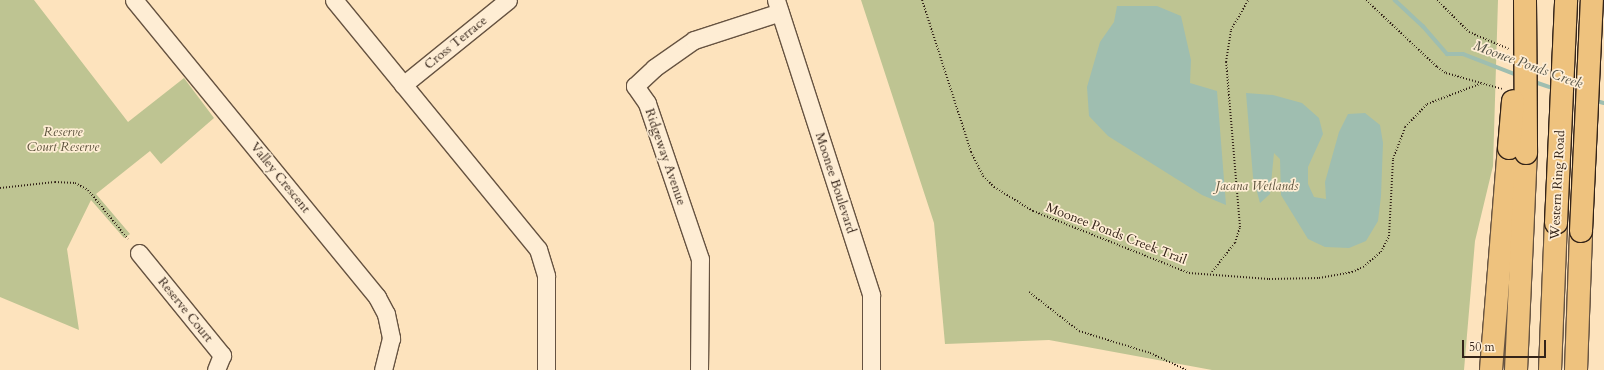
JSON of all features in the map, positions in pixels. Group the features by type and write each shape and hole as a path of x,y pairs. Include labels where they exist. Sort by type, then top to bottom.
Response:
{"highway":[{"path":"1516,370 1517,150 1525,0"},
{"name":"Western Ring Road","path":"1550,370 1566,0"},
{"path":"1576,370 1592,0"},
{"path":"1491,370 1517,150"}],"street":[{"name":"Valley Crescent","path":"134,0 377,297 386,314 391,338 383,370"},
{"path":"334,0 538,250 546,276 546,370"},
{"name":"Cross Terrace","path":"403,86 508,0"},
{"name":"Ridgeway Avenue","path":"699,370 700,259 647,103 635,86 654,68 694,40 778,6"},
{"name":"Moonee Boulevard","path":"778,6 871,295 871,370"},
{"name":"Reserve Court","path":"139,253 222,355 216,370"}],"path":[{"name":"Moonee Ponds Creek Trail","path":"922,0 971,152 984,176 994,187 1027,209 1083,229 1181,271 1212,272 1269,279 1319,278 1352,272 1364,267 1381,252 1388,236 1393,159 1405,127 1427,104 1482,83 1446,73 1437,67 1366,0"},
{"path":"1212,272 1235,243 1240,227 1226,62 1231,30 1248,0"},
{"path":"0,188 55,182 75,183 88,190 128,239"},
{"path":"1029,292 1079,331 1150,353 1186,370"}],"green space":[{"name":"Reserve Court Reserve","path":"0,0 34,0 128,122 184,78 214,118 161,164 150,151 96,194 130,234 124,238 91,200 67,249 79,330 0,297"},
{"name":"Jacana Wetlands","path":"861,0 1498,0 1493,166 1475,241 1464,370 1212,370 1049,340 945,344 934,223"}],"shaded area":[{"path":"1117,6 1157,6 1181,16 1191,60 1190,83 1217,91 1226,205 1202,195 1108,136 1089,116 1087,87 1100,42 1114,22"},
{"path":"1246,93 1273,95 1302,103 1319,118 1323,134 1308,167 1308,184 1314,197 1326,199 1325,182 1339,132 1348,114 1365,113 1380,125 1383,143 1381,196 1378,221 1366,241 1349,248 1325,247 1308,239 1281,195 1280,159 1274,153 1270,194 1260,203 1253,177"}],"waterway":[{"name":"Moonee Ponds Creek","path":"1395,0 1423,26 1447,54 1463,54 1517,75"},
{"name":"Moonee Ponds Creek","path":"1532,81 1555,89"},
{"name":"Moonee Ponds Creek","path":"1593,100 1604,103"}]}
